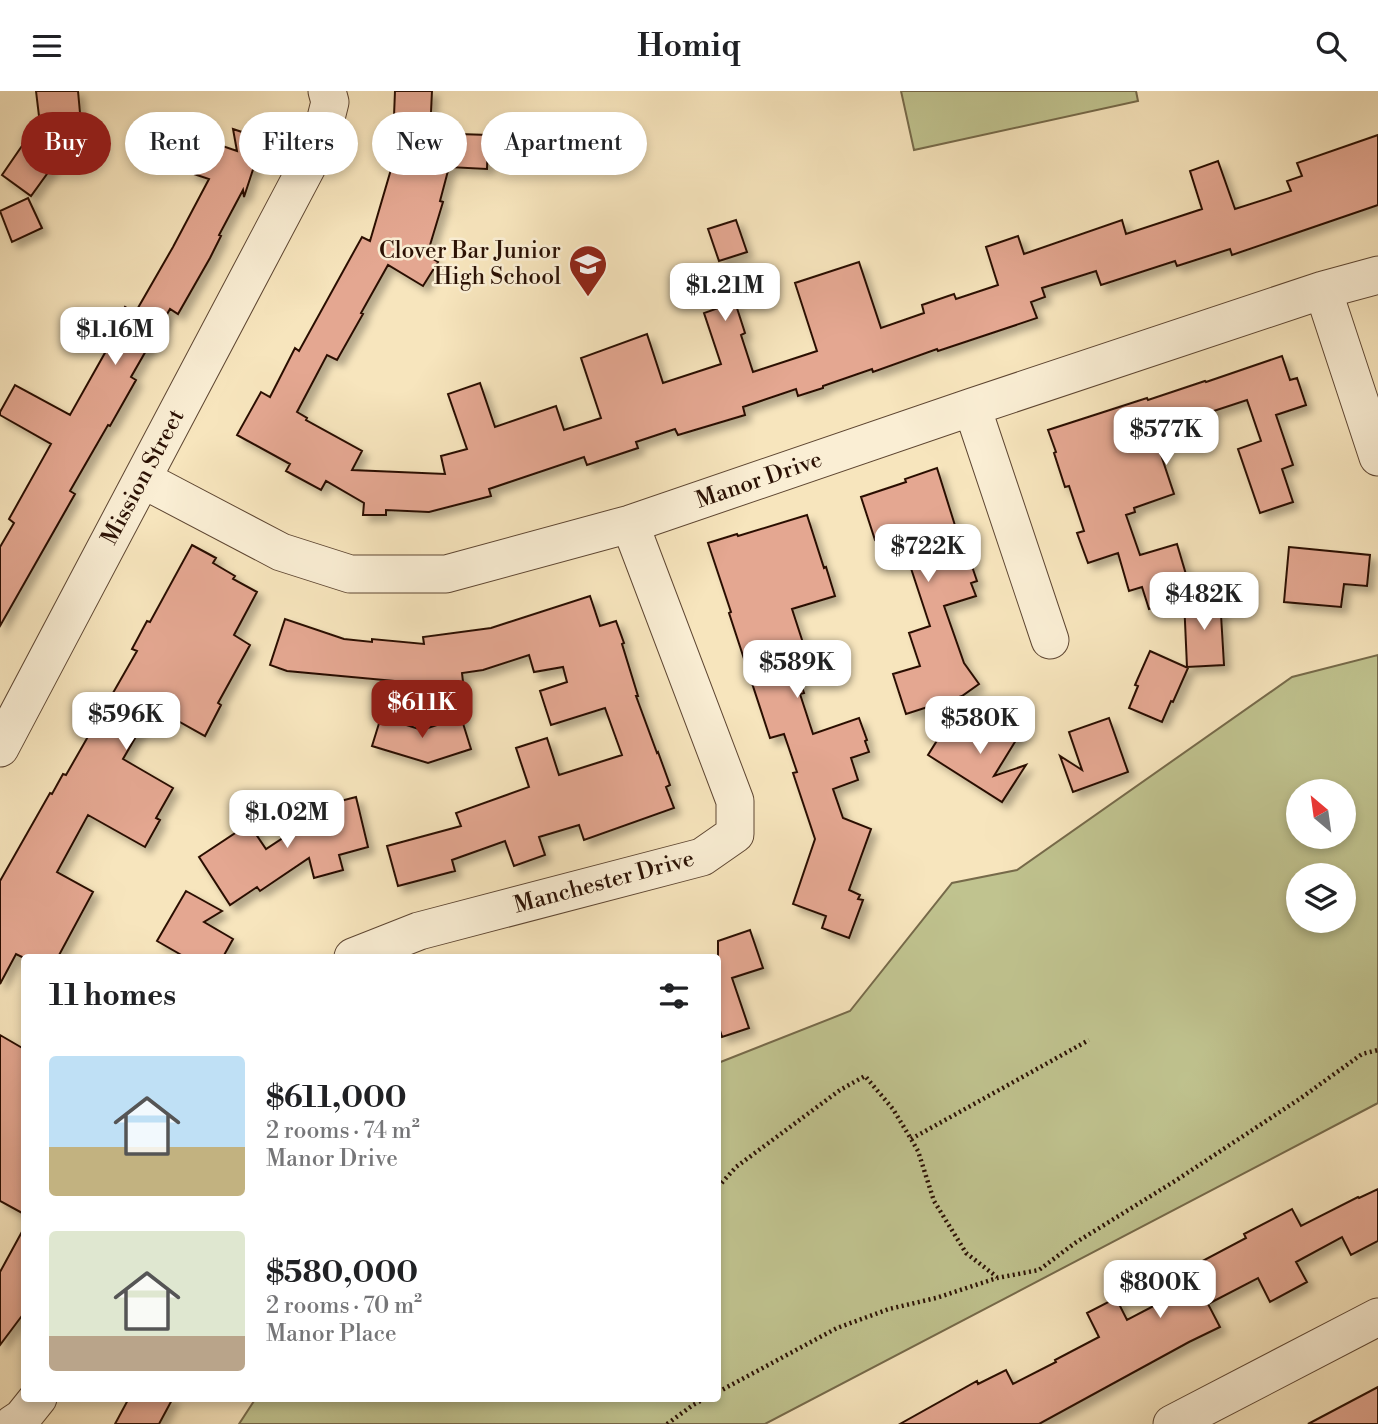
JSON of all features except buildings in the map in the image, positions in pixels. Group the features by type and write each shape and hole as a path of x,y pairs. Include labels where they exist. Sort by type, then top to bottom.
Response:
{"street":[{"name":"Mission Street","path":"0,748 13,692 142,479 320,142 330,102 327,91"},
{"name":"Manor Drive","path":"142,479 281,552 350,575 446,574 630,524 1323,290 1378,275"},
{"path":"1323,290 1378,457"},
{"path":"972,407 1050,640"},
{"name":"Manchester Drive","path":"361,954 419,931 702,857 736,834 735,801 630,524"},
{"path":"1172,1424 1378,1317"},
{"path":"13,1424 34,1402"}],"path":[{"path":"911,1139 1089,1040"},
{"path":"721,1390 837,1328 890,1309 936,1299 997,1277 1039,1270 1075,1243 1301,1098 1362,1054 1378,1050"},
{"path":"721,1184 736,1167 840,1090 865,1076 894,1109 918,1151 934,1201 966,1253 997,1277"},
{"path":"667,1424 699,1402"}],"green space":[{"path":"901,91 1136,91 1138,101 914,150"},
{"path":"1378,655 1378,1103 765,1424 239,1424 253,1402 721,1402 721,1062 850,1011 952,883 1017,870 1292,677"}],"place":[{"name":"Clover Bar Junior High School","path":"588,298"}]}
